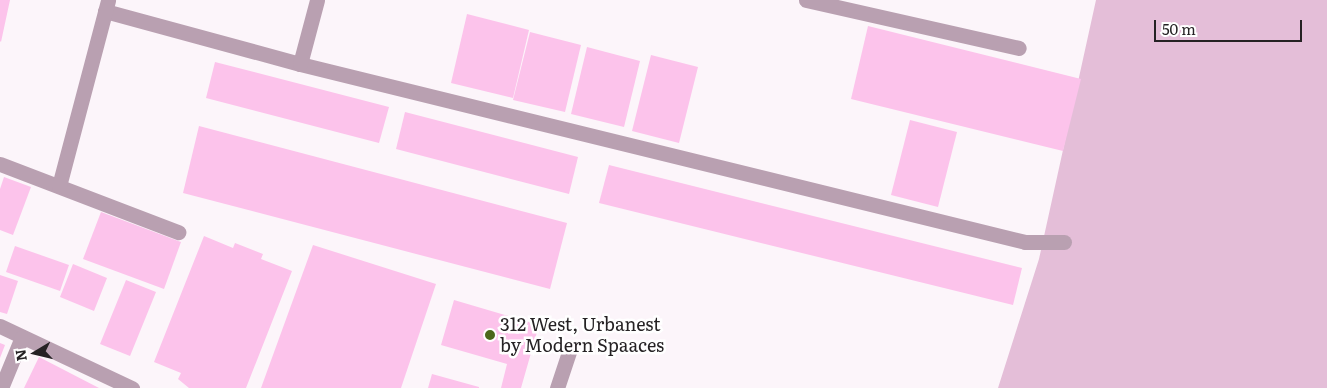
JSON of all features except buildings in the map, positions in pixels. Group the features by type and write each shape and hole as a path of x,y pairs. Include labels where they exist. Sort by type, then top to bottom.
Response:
{"street":[{"path":"300,64 316,0"},
{"path":"806,0 1019,48"},
{"path":"59,186 107,5 300,64 1024,242 1064,242"},
{"path":"0,164 178,232"},
{"path":"0,326 132,388"},
{"path":"1,388 22,337"},
{"path":"557,388 570,349"}],"shaded area":[{"path":"1096,0 1327,0 1327,388 998,388 1039,259"}],"place":[{"name":"312 West, Urbanest by Modern Spaaces","path":"490,335"}]}
